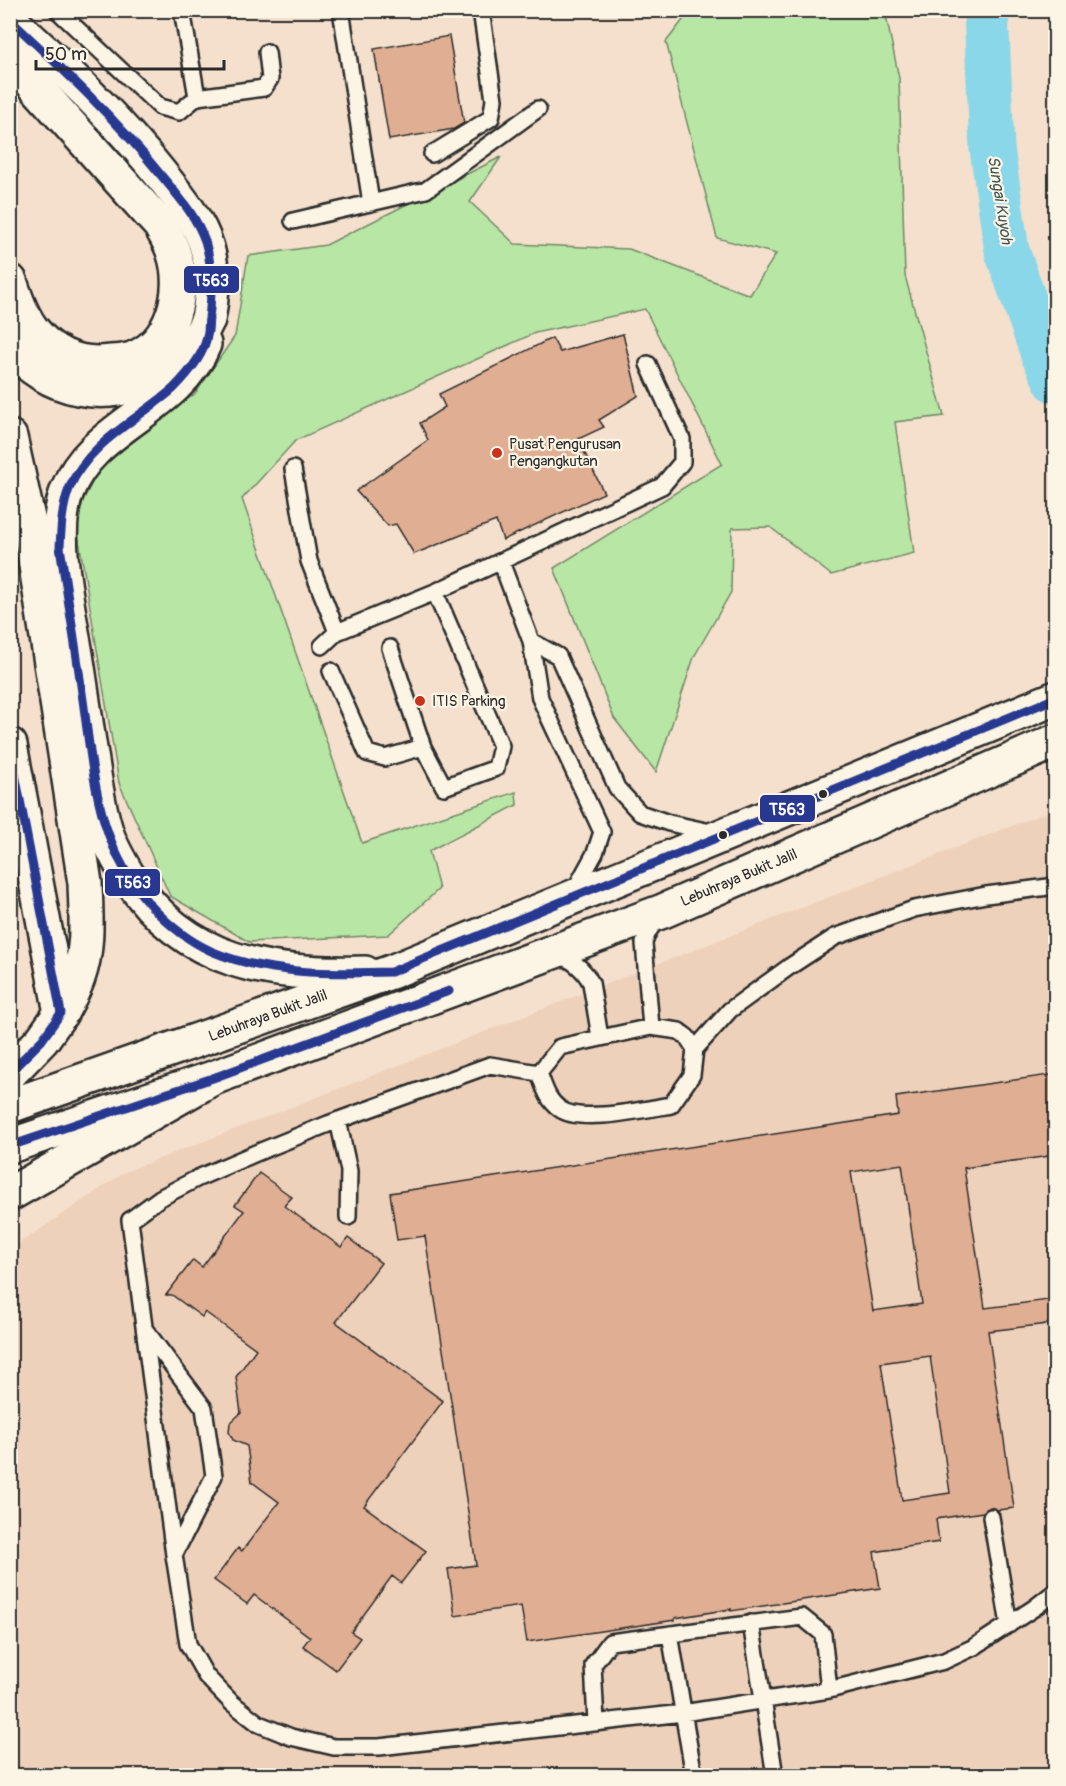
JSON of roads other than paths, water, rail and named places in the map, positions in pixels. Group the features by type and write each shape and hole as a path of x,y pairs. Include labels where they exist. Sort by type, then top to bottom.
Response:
{"main road":[{"path":"10,20 132,138 189,212 200,231 212,272 213,295 208,319 208,336 187,374 172,390 97,447 75,474 63,507 60,547 95,780 106,831 124,869 154,910 170,925 209,951 264,968 333,974 391,972"},
{"path":"10,58 160,225 174,254 179,281 177,307 170,322 153,344 133,359 101,364 76,361 49,347 35,333 25,318 10,281"},
{"path":"10,345 35,370 55,382 75,389 111,390 133,386 172,367 188,352 208,319"},
{"path":"10,437 30,527 59,703 85,883 87,927 78,979 61,1013 42,1040 10,1073"},
{"name":"Lebuhraya Bukit Jalil","path":"10,1106 391,972 1056,698"},
{"name":"Lebuhraya Bukit Jalil","path":"10,1146 213,1078 663,911 1056,741"},
{"path":"10,745 61,1013"},
{"path":"10,1194 213,1078"}],"lane":[{"path":"57,10 160,107 179,112 197,97 264,87 270,79 267,52"},
{"path":"182,10 197,97"},
{"path":"341,10 370,203"},
{"path":"432,154 491,118 494,100 481,10"},
{"path":"293,221 426,190 538,109"},
{"path":"322,646 337,632 435,592 662,486 682,462 682,439 648,364"},
{"path":"293,469 309,561 337,632"},
{"path":"501,562 531,641 540,698 602,832 595,853 568,900"},
{"path":"390,648 423,747 444,787 496,768 501,746 435,592"},
{"path":"531,641 558,656 617,788 640,813 669,823 725,835"},
{"path":"331,671 367,753 385,758 423,747"},
{"path":"539,1073 547,1095 561,1110 587,1116 671,1106 692,1075 695,1049 730,1010 835,937 915,909 986,895 1056,886"},
{"path":"651,1027 644,943 648,932 663,911"},
{"path":"551,953 575,964 587,976 594,991 600,1037"},
{"path":"539,1073 560,1047 651,1027 679,1031 687,1037 695,1049"},
{"path":"539,1073 490,1065 338,1120 198,1178 160,1198 130,1220 174,1556 188,1644 206,1676 232,1703 260,1724 291,1737 334,1747 379,1747 683,1713 829,1690 944,1661 974,1647 1056,1591"},
{"path":"338,1120 349,1171 348,1217"},
{"path":"144,1328 204,1408 214,1476 174,1556"},
{"path":"991,1517 1009,1625"},
{"path":"596,1722 593,1665 610,1642 802,1617 823,1634 829,1690"},
{"path":"751,1623 776,1776"},
{"path":"670,1635 694,1776"}],"waterway":[{"name":"Sungai Kuyoh","path":"986,10 992,149 1007,251 1043,354 1056,381"}],"place":[{"name":"Pusat Pengurusan Pengangkutan","path":"497,453"},
{"name":"ITIS Parking","path":"420,701"}]}
